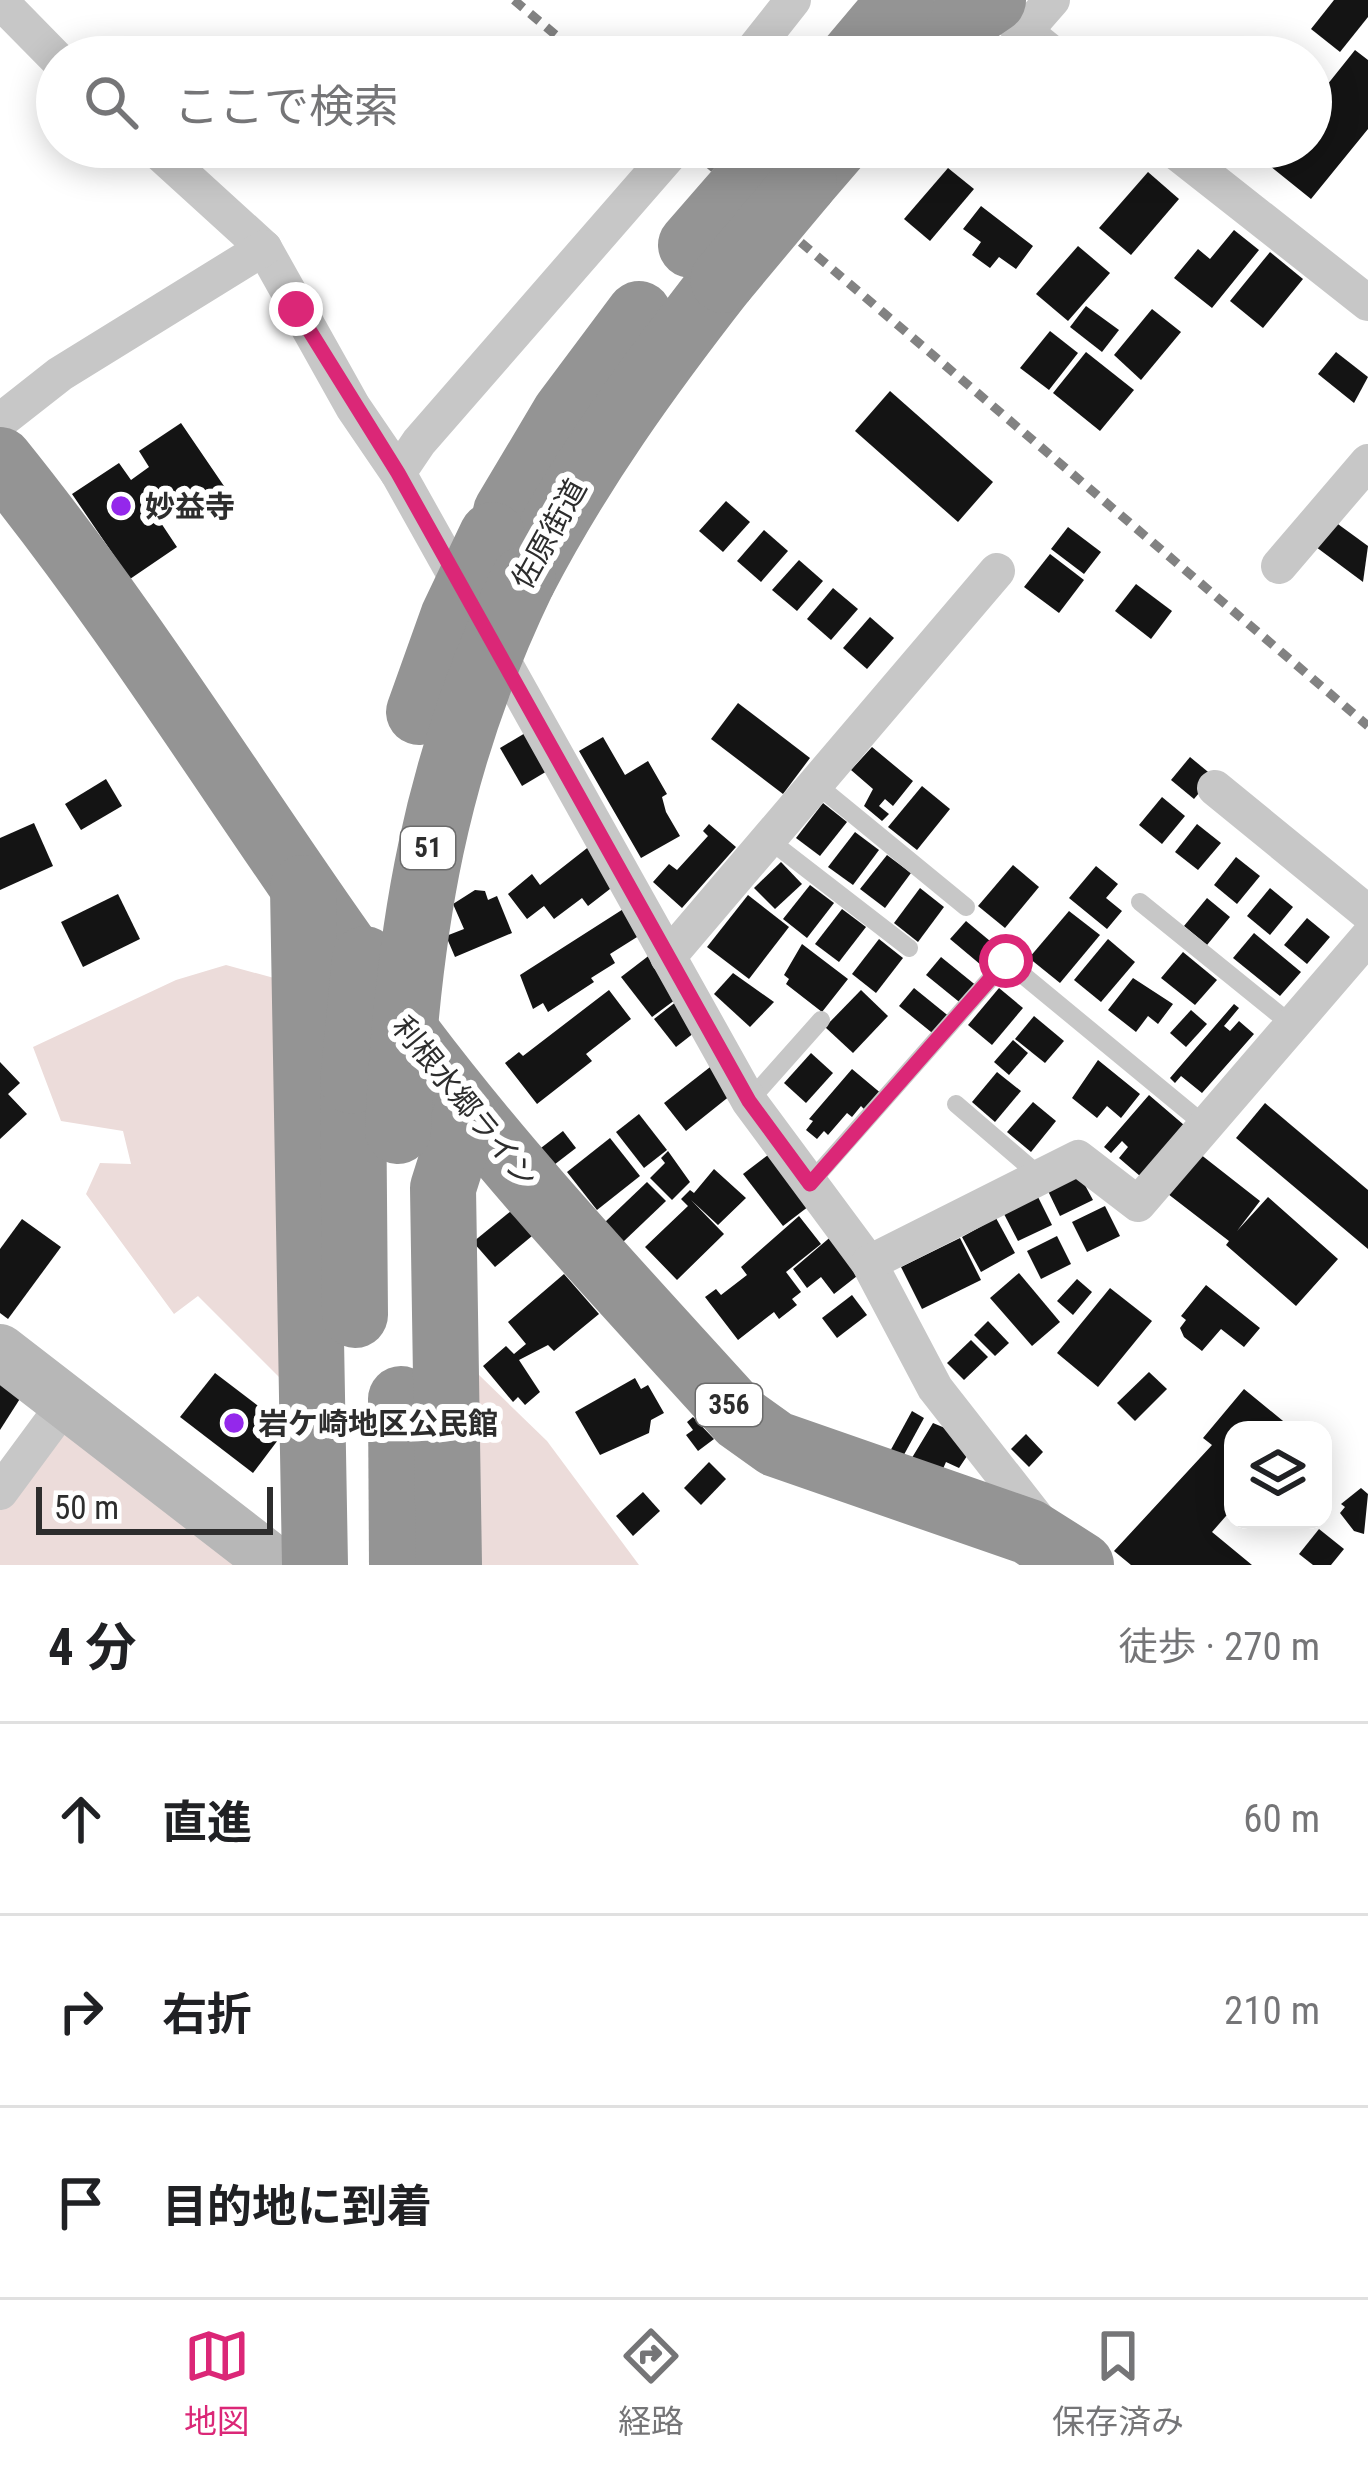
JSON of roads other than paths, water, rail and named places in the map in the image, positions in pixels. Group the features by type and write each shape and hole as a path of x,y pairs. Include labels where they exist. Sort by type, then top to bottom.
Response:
{"highway":[{"path":"893,31 997,14"},
{"name":"佐原街道","path":"402,1565 398,1131 404,1003 432,826 488,653 507,558 565,412 707,263 788,168"},
{"name":"利根水郷ライン","path":"0,460 50,522 303,888 467,1112 650,1319 758,1432 776,1444 1029,1532 1070,1556"},
{"name":"佐原街道","path":"305,1561 371,907 388,812 453,616 507,558"},
{"path":"303,888 305,1561"},
{"path":"449,1565 442,1188 467,1112"}],"street":[{"path":"765,36 793,0"},
{"path":"997,14 1052,0"},
{"path":"0,1 36,38"},
{"path":"997,14 1027,36"},
{"path":"176,168 264,248 353,407 398,473 749,1101 869,1264 935,1388 1070,1556"},
{"path":"398,473 419,442 658,168"},
{"path":"1197,168 1368,303"},
{"path":"0,421 60,374 264,248"},
{"path":"1279,566 1368,462"},
{"path":"668,957 997,571"},
{"path":"1215,788 1368,913"},
{"path":"869,1264 1078,1158 1138,1204 1368,937"},
{"path":"0,1352 65,1404 305,1561"},
{"path":"0,1492 65,1404"}],"lane":[{"path":"815,784 966,907"},
{"path":"768,839 909,948"},
{"path":"1140,902 1292,1025"},
{"path":"810,1184 1006,961 1206,1126"},
{"path":"749,1101 821,1020"},
{"path":"956,1104 1041,1177"}],"railway":[{"path":"514,0 557,36"},
{"path":"714,168 1368,726"}],"place":[{"name":"妙益寺","path":"121,506"},
{"name":"岩ケ崎地区公民館","path":"234,1423"}]}
